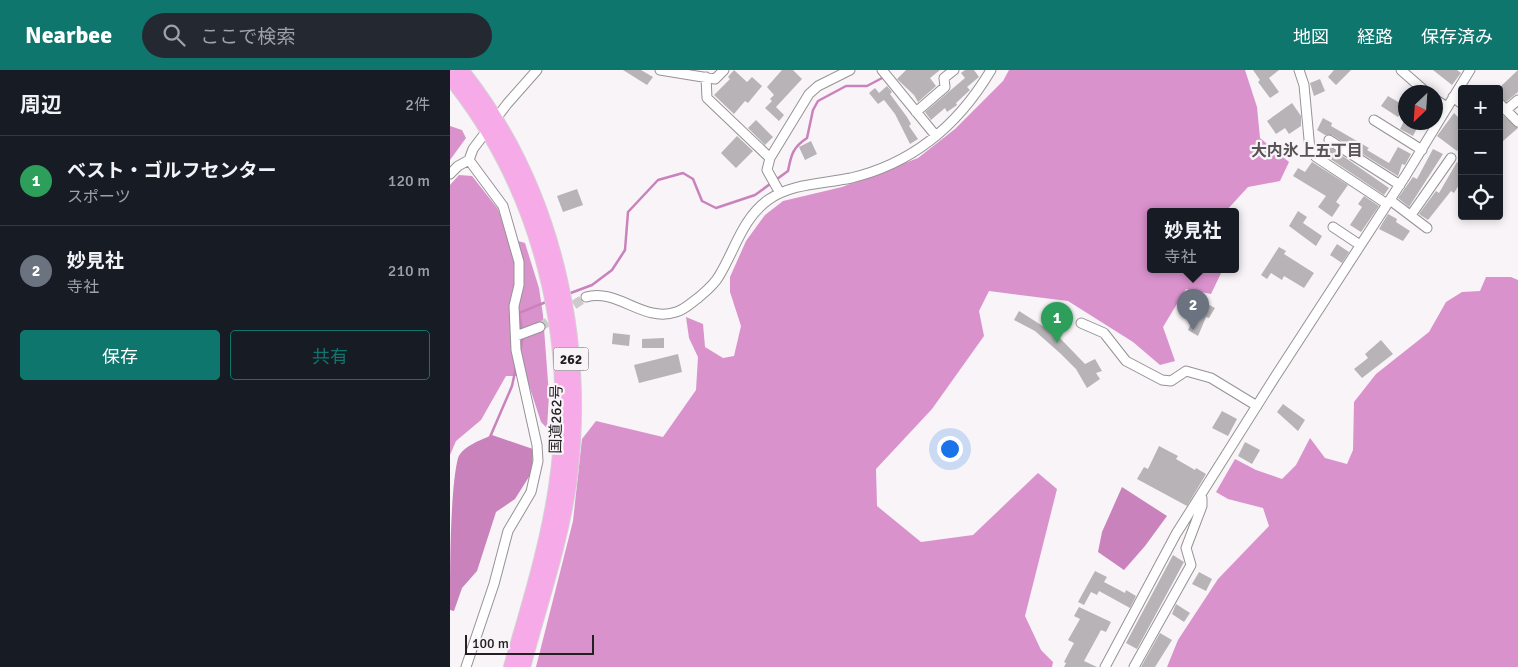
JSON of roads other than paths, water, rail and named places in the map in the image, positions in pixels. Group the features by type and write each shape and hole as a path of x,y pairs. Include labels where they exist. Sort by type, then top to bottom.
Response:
{"highway":[{"name":"国道262号","path":"461,70 492,126 525,203 539,244 555,311 560,357 562,408 556,487 536,577 511,667"},
{"name":"国道262号","path":"450,77 492,126 524,170 552,247 564,296 574,409 568,486 549,577 523,667"}],"street":[{"path":"450,174 458,166 469,160 473,149 507,104 537,70"},
{"path":"661,70 715,79 724,70"},
{"path":"780,192 767,170 770,158 810,94 818,86 850,70"},
{"path":"882,70 936,136"},
{"path":"916,112 942,92 945,87 944,78 954,70"},
{"path":"586,297 605,295 660,316 677,312 712,286 749,219 766,201 780,192 794,187 852,177 899,161 920,150 977,94 991,70"},
{"path":"1299,70 1304,85 1310,150 1316,157 1411,215 1428,228"},
{"path":"1401,70 1418,85"},
{"path":"1105,667 1176,534 1400,185 1470,70"},
{"path":"706,77 707,98 770,158"},
{"path":"1453,97 1458,101"},
{"path":"1506,110 1518,100"},
{"path":"1443,104 1447,107"},
{"path":"1503,107 1518,122"},
{"path":"1374,120 1422,150"},
{"path":"1329,140 1346,146 1362,165 1400,185"},
{"path":"1411,215 1452,158"},
{"path":"466,667 494,584 508,531 531,492 536,477 537,445 518,363 514,306 519,285 519,262 502,206 469,160"},
{"path":"1333,227 1360,245"},
{"path":"1081,323 1104,333 1126,361 1162,380 1171,381 1186,371 1211,378 1257,406"},
{"path":"516,336 540,327"},
{"path":"1134,667 1192,565 1186,548 1202,506 1202,495"}],"waterway":[{"path":"568,294 592,285 612,270 625,250 628,212 658,180 683,173 693,179 702,201 716,208 755,195 788,171 793,152 807,138 813,110 818,101 846,86 867,86 884,77"},
{"path":"522,330 519,313 546,302"},
{"path":"520,352 523,336"},
{"path":"490,437 512,386 516,367"}],"tunnel":[{"path":"540,327 586,297"}],"place":[{"name":"妙見社","path":"1193,330"},
{"name":"ベスト・ゴルフセンター","path":"1057,343"}],"district":[{"name":"大内氷上五丁目","path":"1307,150"}]}
